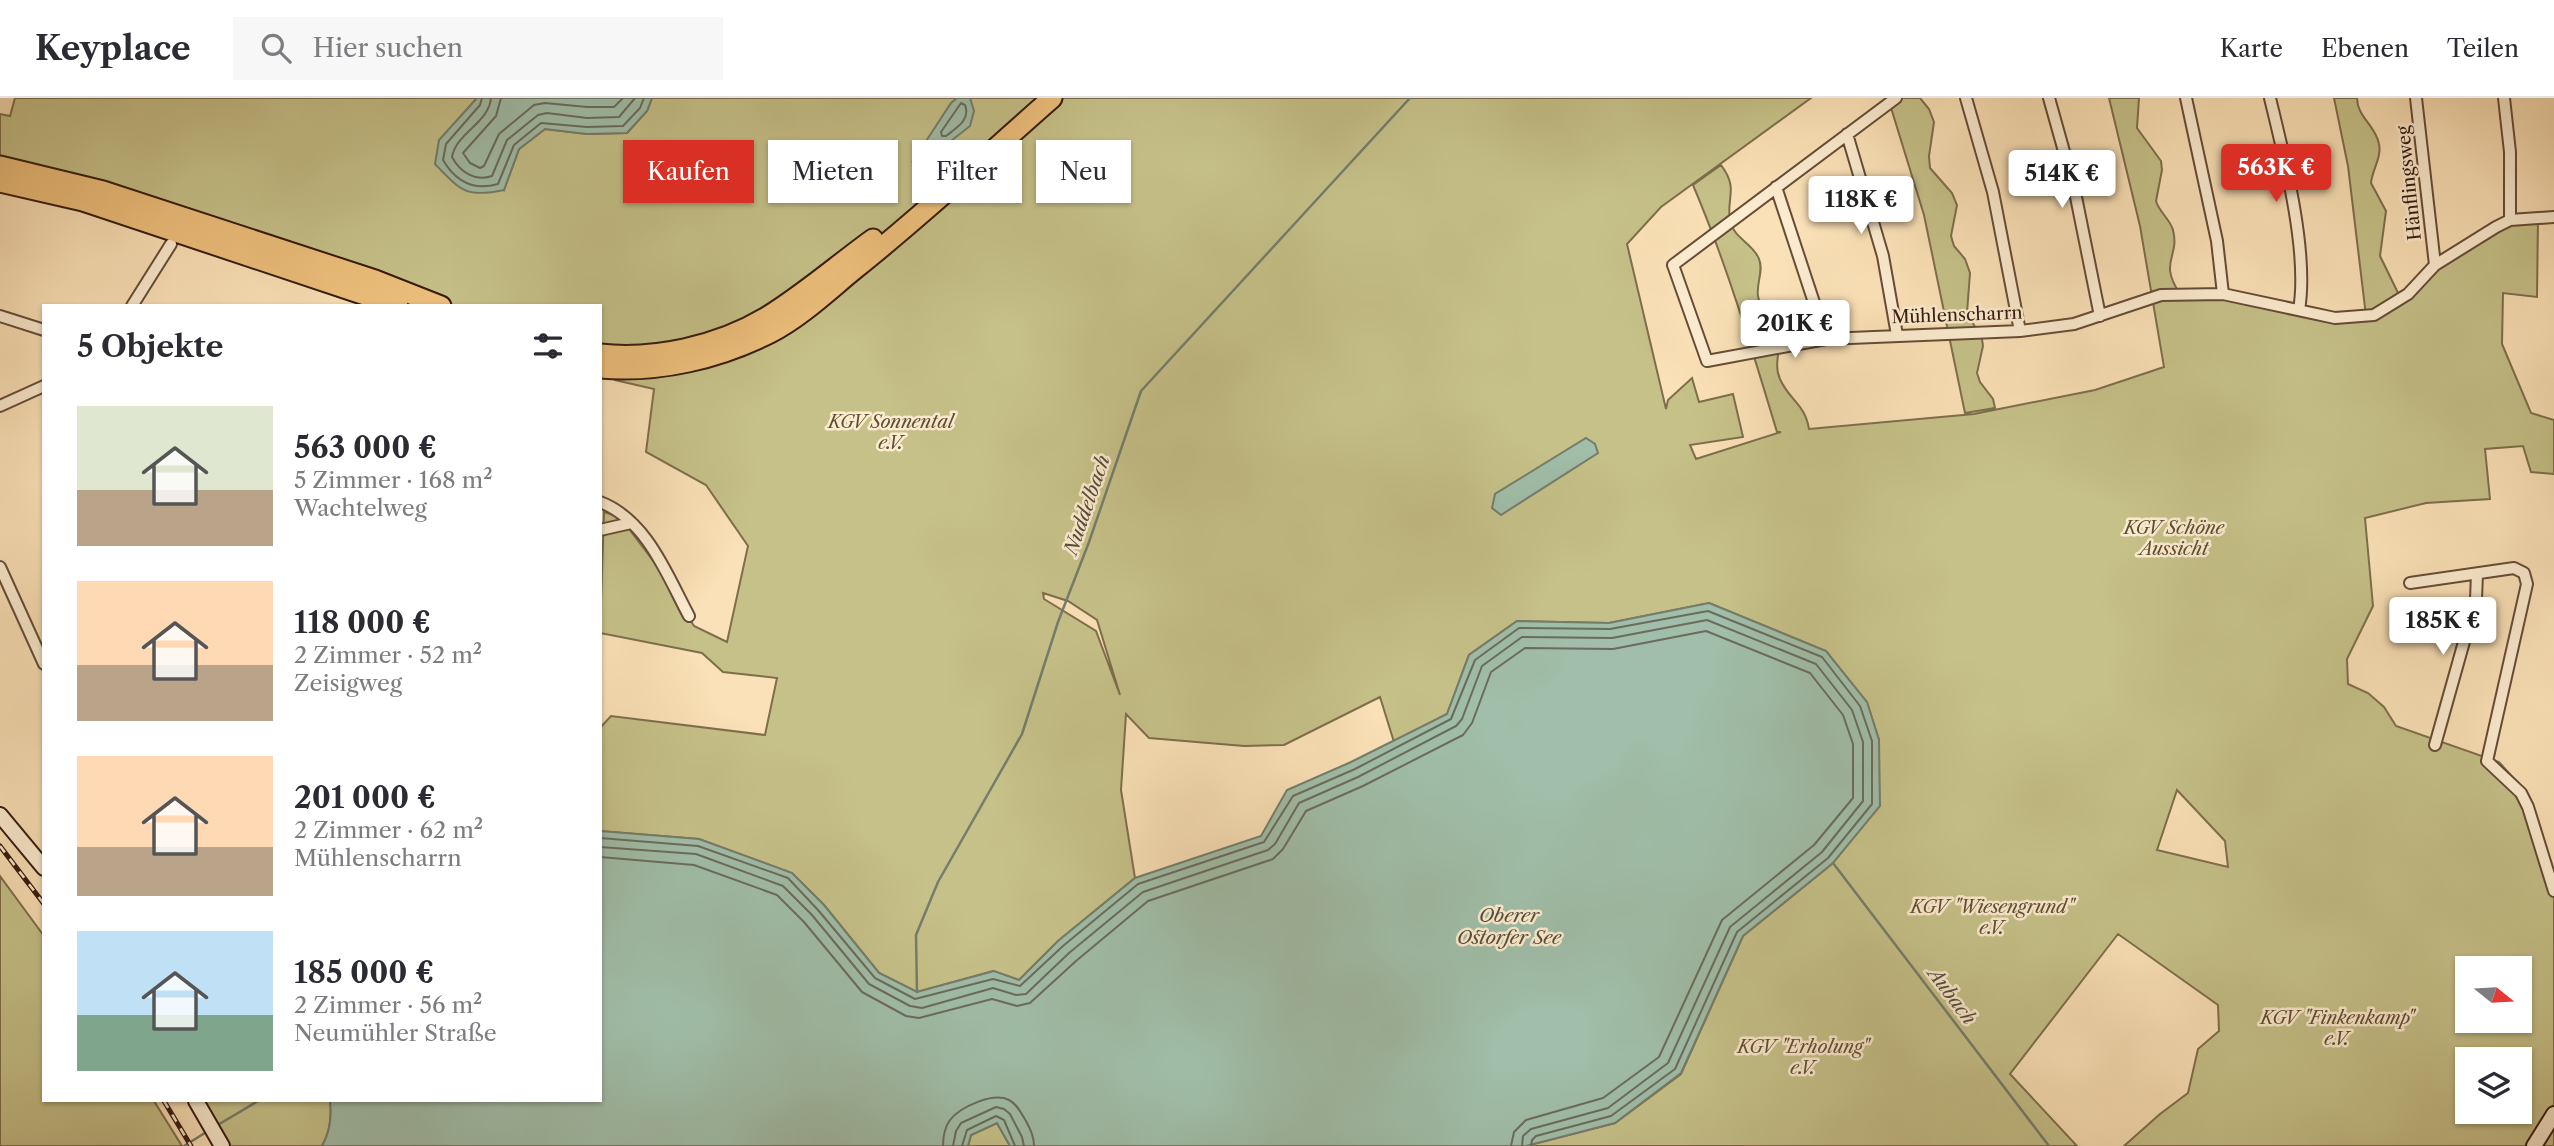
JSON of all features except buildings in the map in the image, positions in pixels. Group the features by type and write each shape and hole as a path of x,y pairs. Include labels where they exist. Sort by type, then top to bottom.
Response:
{"highway":[{"path":"602,354 648,354 692,347 729,335 762,320 878,236 1034,98"},
{"path":"602,368 632,371 686,363 729,351 772,332 802,313 884,246 1052,98"},
{"path":"0,166 103,191 375,280 436,304"},
{"path":"0,182 83,201 392,304"}],"street":[{"name":"Mühlenscharrn","path":"1896,98 1673,265 1707,361 1826,339 2020,331 2074,324 2161,295 2223,294 2335,318 2374,315 2408,294 2435,265 2510,220"},
{"path":"1966,98 1993,192 2020,331"},
{"path":"2049,98 2074,187 2100,316"},
{"path":"2186,98 2217,240 2223,294"},
{"path":"2270,98 2284,156 2298,239 2301,299 2299,310"},
{"name":"Hänflingsweg","path":"2416,98 2435,265"},
{"path":"2504,98 2510,152 2510,220 2554,217"},
{"path":"1847,134 1883,256 1897,335"},
{"path":"1776,187 1826,339"},
{"path":"133,304 171,244"},
{"path":"0,316 42,329"},
{"path":"0,406 42,387"},
{"path":"602,504 617,509 653,550 689,616"},
{"path":"602,530 631,523"},
{"path":"0,567 42,660"},
{"path":"2410,583 2514,568 2524,573 2528,584 2487,761 2521,793 2528,807 2554,891"},
{"path":"2435,745 2476,599 2477,574"},
{"path":"0,815 42,866"},
{"path":"197,1102 220,1142"},
{"path":"2534,1146 2554,1114"}],"green space":[{"path":"15,98 477,98 462,116 504,190 519,149 545,129 587,134 627,133 647,111 652,98 1811,98 1661,207 1627,244 1666,409 1668,400 1692,378 1699,402 1733,394 1743,437 1690,445 1696,459 1781,432 1777,432 1728,276 1693,185 1721,165 1731,187 1729,213 1732,227 1759,259 1759,300 1779,326 1777,366 1780,379 1804,414 1809,429 1974,414 2095,390 2164,367 2140,226 2109,98 2139,98 2137,128 2161,161 2162,170 2156,201 2173,230 2174,247 2170,267 2180,294 2223,294 2299,310 2366,316 2348,166 2334,98 2357,98 2360,111 2379,144 2371,183 2386,211 2380,256 2401,299 2435,265 2496,227 2538,218 2537,297 2503,293 2502,344 2531,413 2554,420 2554,474 2531,472 2523,446 2485,449 2490,499 2426,503 2365,518 2373,606 2347,659 2348,684 2368,693 2384,707 2396,726 2499,762 2526,792 2554,883 2554,1146 2124,1146 2188,1093 2198,1049 2219,1031 2218,1005 2118,934 2010,1074 2077,1146 1526,1146 1615,1123 1681,1074 1743,936 1833,863 1879,740 1867,703 1826,651 1709,603 1609,623 1517,621 1469,655 1447,714 1394,742 1380,697 1284,745 1244,746 1149,738 1126,714 1121,790 1135,878 1058,941 1019,980 993,971 917,992 879,973 824,905 792,873 699,839 602,831 602,726 611,716 765,735 777,678 723,672 702,653 602,633 604,512 620,517 654,562 694,626 727,642 748,546 706,485 646,452 654,389 615,380 611,373 602,372 602,304 379,304 87,208 0,189 0,114 10,116","holes":["1043,593 1068,601 1097,620 1120,695 1096,631 1044,599","2177,790 2225,841 2228,867 2157,850"]},
{"path":"1888,98 1920,98 1929,109 1934,122 1930,168 1952,193 1957,205 1951,236 1970,273 1967,313 1982,339 1983,346 1977,373 1980,382 1993,399 1995,408 1965,413 1924,215"},
{"path":"0,876 42,933 42,1102 155,1102 182,1146 0,1146"},
{"path":"202,1102 330,1102 330,1124 322,1146 229,1146"},
{"path":"997,1123 1010,1146 968,1146 971,1135"}],"water":[{"path":"477,98 652,98 647,111 627,133 587,134 545,129 519,149 504,190 481,193 458,186 435,164 439,140"},
{"path":"957,98 970,98 974,111 970,126 952,140 927,140"},
{"path":"1586,438 1595,444 1598,453 1501,515 1492,508 1495,494"},
{"name":"Oberer Ostorfer See","path":"1709,603 1826,651 1867,702 1879,740 1880,806 1833,863 1743,936 1681,1073 1615,1123 1526,1146 1010,1146 997,1123 971,1135 968,1146 322,1146 330,1124 330,1102 602,1102 602,831 699,839 792,873 824,905 879,973 917,992 994,971 1019,980 1058,941 1135,878 1261,836 1287,790 1351,762 1447,714 1469,655 1517,621 1609,623"}],"waterway":[{"name":"Nuddelbach","path":"917,992 916,935 938,882 1022,734 1058,622 1089,542 1141,391 1410,98"},
{"name":"Aubach","path":"1833,863 2049,1146"},
{"path":"216,1126 256,1102"},
{"path":"184,1146 208,1131"}],"railway":[{"path":"0,846 42,901"},
{"path":"165,1102 191,1146"}],"park label":[{"name":"KGV Sonnental e.V.","path":"891,432"},
{"name":"KGV Schöne Aussicht","path":"2174,538"},
{"name":"KGV \"Wiesengrund\" e.V.","path":"1992,917"},
{"name":"KGV \"Finkenkamp\" e.V.","path":"2337,1028"},
{"name":"KGV \"Erholung\" e.V.","path":"1803,1058"}]}
